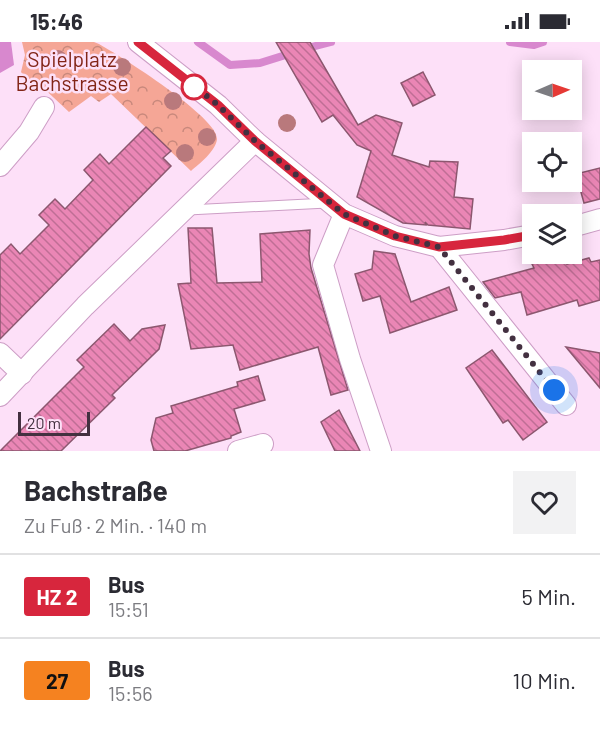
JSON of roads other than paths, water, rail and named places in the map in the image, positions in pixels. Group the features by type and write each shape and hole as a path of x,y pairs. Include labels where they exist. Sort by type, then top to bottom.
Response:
{"street":[{"path":"138,42 218,105 255,141 337,208 395,236 439,247 522,237"},
{"path":"0,165 29,132 44,107"},
{"path":"0,396 85,306 255,141"},
{"path":"337,208 323,264 350,359 381,451"},
{"path":"582,224 600,219"},
{"path":"439,247 566,405"},
{"path":"0,353 22,374"},
{"path":"238,451 263,444"}],"lane":[{"path":"185,210 337,208"}],"waterway":[{"path":"198,42 230,65 260,63 292,53"},
{"path":"304,49 331,42"},
{"path":"510,42 534,45 543,42"}],"park label":[{"name":"Spielplatz Bachstrasse","path":"72,72"}]}
